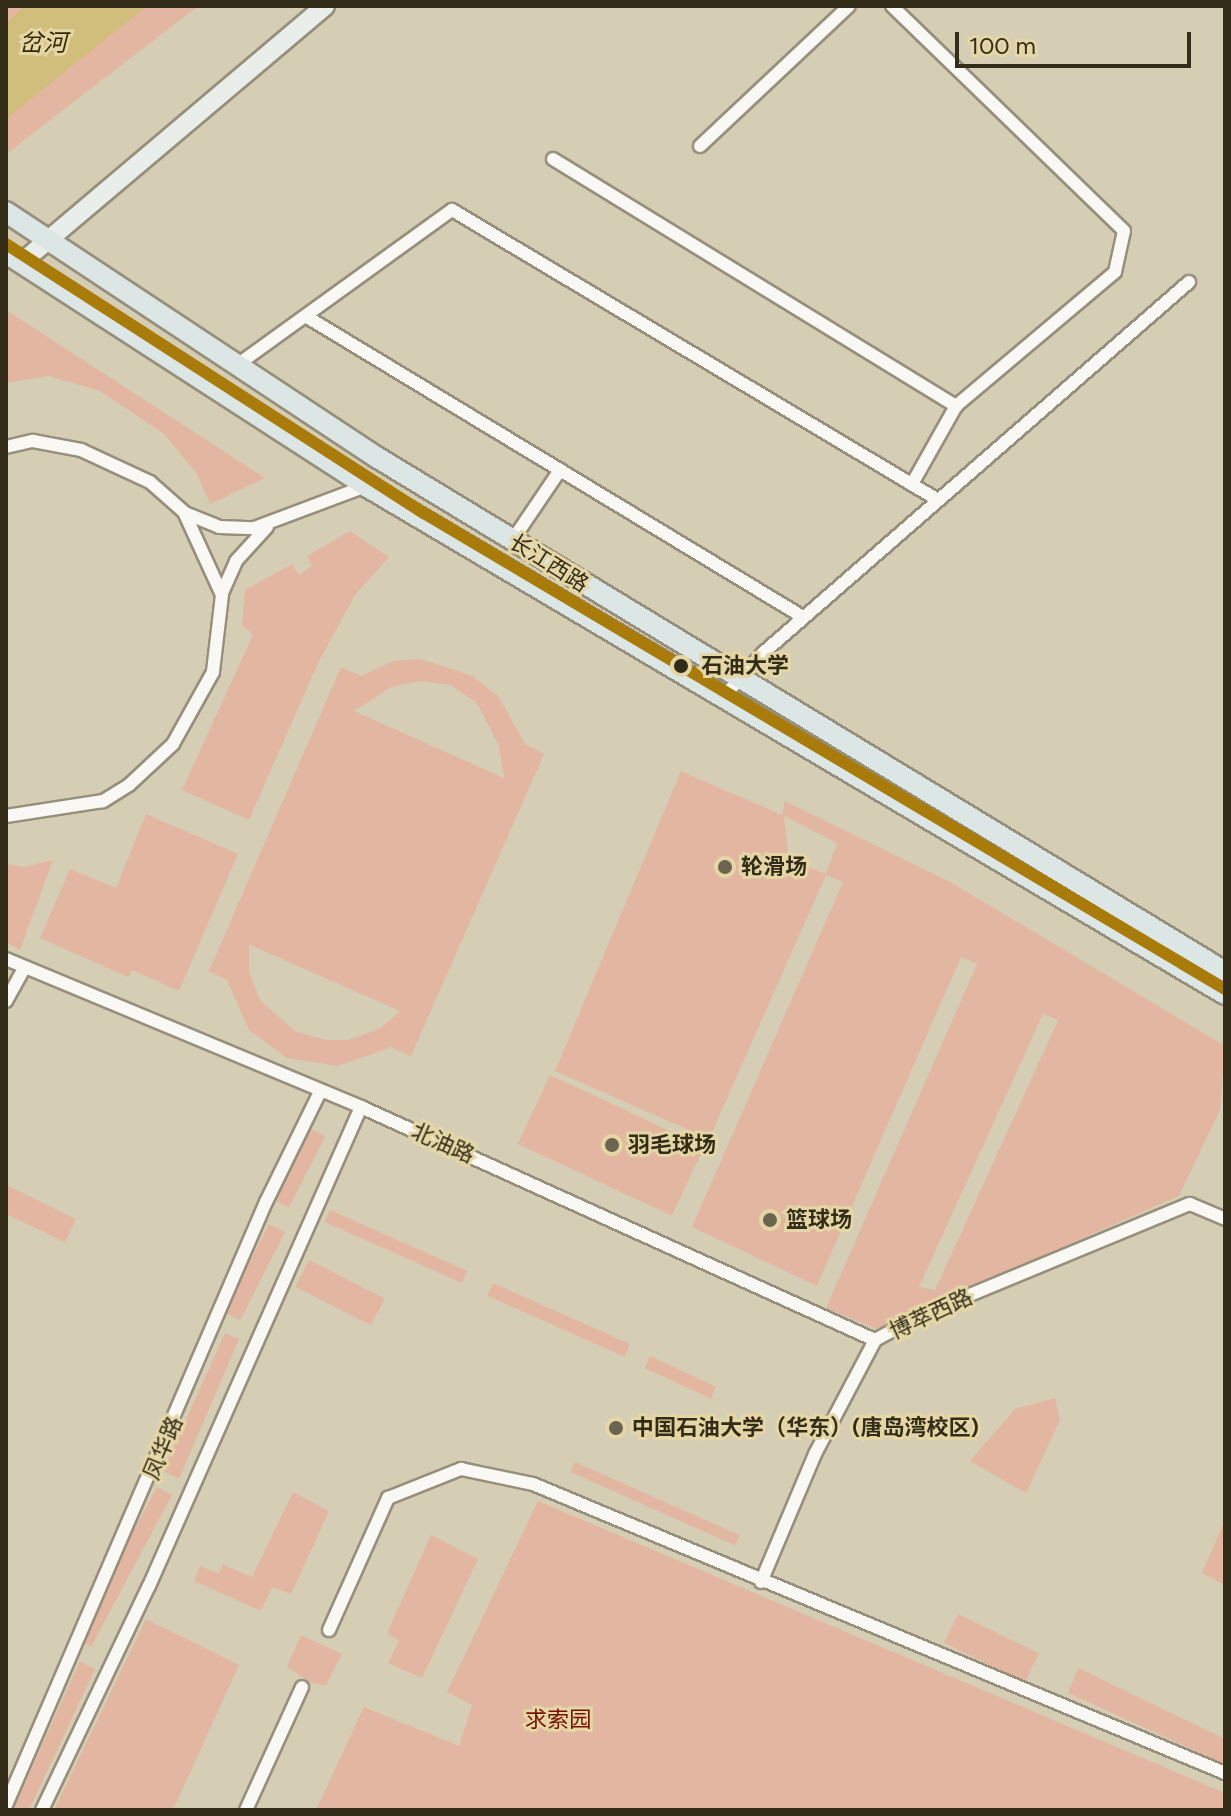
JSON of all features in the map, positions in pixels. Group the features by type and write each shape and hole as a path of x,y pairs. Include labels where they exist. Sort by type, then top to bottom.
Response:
{"main road":[{"name":"长江西路","path":"6,212 730,686 1225,994"},
{"name":"长江西路","path":"14,258 366,486 730,686 1225,972"}],"street":[{"path":"14,258 47,239 325,6"},
{"path":"700,146 849,6"},
{"path":"892,6 1124,231 1115,272 956,406 912,484"},
{"path":"553,159 956,406"},
{"path":"237,365 452,210 938,500"},
{"path":"730,686 803,617 1189,282"},
{"path":"307,317 803,617"},
{"path":"6,447 33,441 81,450 150,482 184,512 219,527 270,525 366,486"},
{"path":"512,541 560,470"},
{"path":"184,512 222,595"},
{"path":"6,816 103,801 129,785 173,744 213,672 222,595 236,561 270,525"},
{"name":"北油路","path":"6,959 361,1107 875,1340"},
{"path":"6,1001 24,968"},
{"name":"凤华路","path":"6,1805 266,1202 320,1092"},
{"name":"凤华路","path":"42,1810 149,1586 361,1107"},
{"name":"博萃西路","path":"761,1582 815,1454 875,1340 919,1316 1190,1204 1225,1219"},
{"path":"329,1630 388,1498 461,1469 533,1484 761,1582 1225,1773"},
{"path":"246,1810 302,1687"}],"green space":[{"path":"6,6 198,6 6,154"},
{"path":"6,310 265,478 210,504 197,474 164,434 100,391 48,376 6,383"},
{"path":"350,531 389,557 355,595 318,663 249,820 182,790 253,635 242,625 245,590 292,564 299,575 312,566 307,556"},
{"path":"420,659 473,676 499,697 525,744 544,754 411,1056 391,1047 338,1066 287,1058 249,1030 227,980 209,971 341,667 361,676 393,661","holes":["420,681 451,685 477,703 499,746 504,778 354,711 391,687","250,945 400,1011 381,1028 349,1040 325,1040 295,1031 260,1000 249,971"]},
{"path":"681,771 782,815 785,801 952,883 1225,1046 1220,1110 1179,1196 876,1329 826,1308 977,964 961,957 817,1286 692,1227 843,882 826,875 709,1139 555,1071","holes":["784,816 837,843 826,874 789,860","1043,1014 1058,1020 989,1172 935,1290 919,1287"]},
{"path":"146,814 238,854 179,991 132,970 128,977 40,938 70,869 116,888"},
{"path":"53,860 20,950 6,942 6,864 24,867"},
{"name":"羽毛球场","path":"550,1075 704,1147 672,1216 518,1144"},
{"path":"311,1129 325,1136 289,1208 275,1200"},
{"path":"6,1185 76,1219 65,1242 6,1214"},
{"path":"330,1210 467,1271 462,1283 325,1222"},
{"path":"269,1224 285,1232 240,1320 224,1312"},
{"path":"309,1260 385,1299 371,1325 295,1287"},
{"path":"493,1283 630,1344 624,1357 487,1296"},
{"path":"225,1333 239,1339 179,1479 163,1471"},
{"path":"650,1356 716,1387 711,1399 645,1368"},
{"path":"1055,1398 1060,1420 1026,1493 970,1461 1015,1409"},
{"path":"575,1462 739,1535 735,1545 571,1472"},
{"path":"157,1487 172,1495 91,1647 76,1639"},
{"path":"293,1492 329,1511 291,1594 272,1587 261,1611 194,1581 200,1566 219,1574 223,1565 252,1577"},
{"name":"求索园","path":"538,1501 1225,1793 1225,1810 316,1810 364,1707 459,1746 472,1705 447,1692"},
{"path":"1225,1520 1225,1585 1202,1573"},
{"path":"431,1535 478,1559 422,1678 388,1663 399,1641 387,1633"},
{"path":"958,1614 1039,1653 1025,1682 944,1643"},
{"path":"146,1619 239,1665 173,1810 54,1810"},
{"path":"301,1635 342,1654 326,1685 311,1683 287,1667"},
{"path":"80,1661 95,1669 29,1810 13,1810"},
{"path":"1078,1668 1225,1739 1225,1764 1068,1693"}],"water":[{"name":"岔河","path":"25,6 147,6 6,119 6,23"}],"transit line":[{"path":"6,244 424,513 1225,989"}],"place":[{"name":"石油大学","path":"681,666"},
{"name":"轮滑场","path":"725,867"},
{"name":"羽毛球场","path":"612,1145"},
{"name":"篮球场","path":"770,1220"},
{"name":"中国石油大学（华东）(唐岛湾校区)","path":"616,1428"}]}
